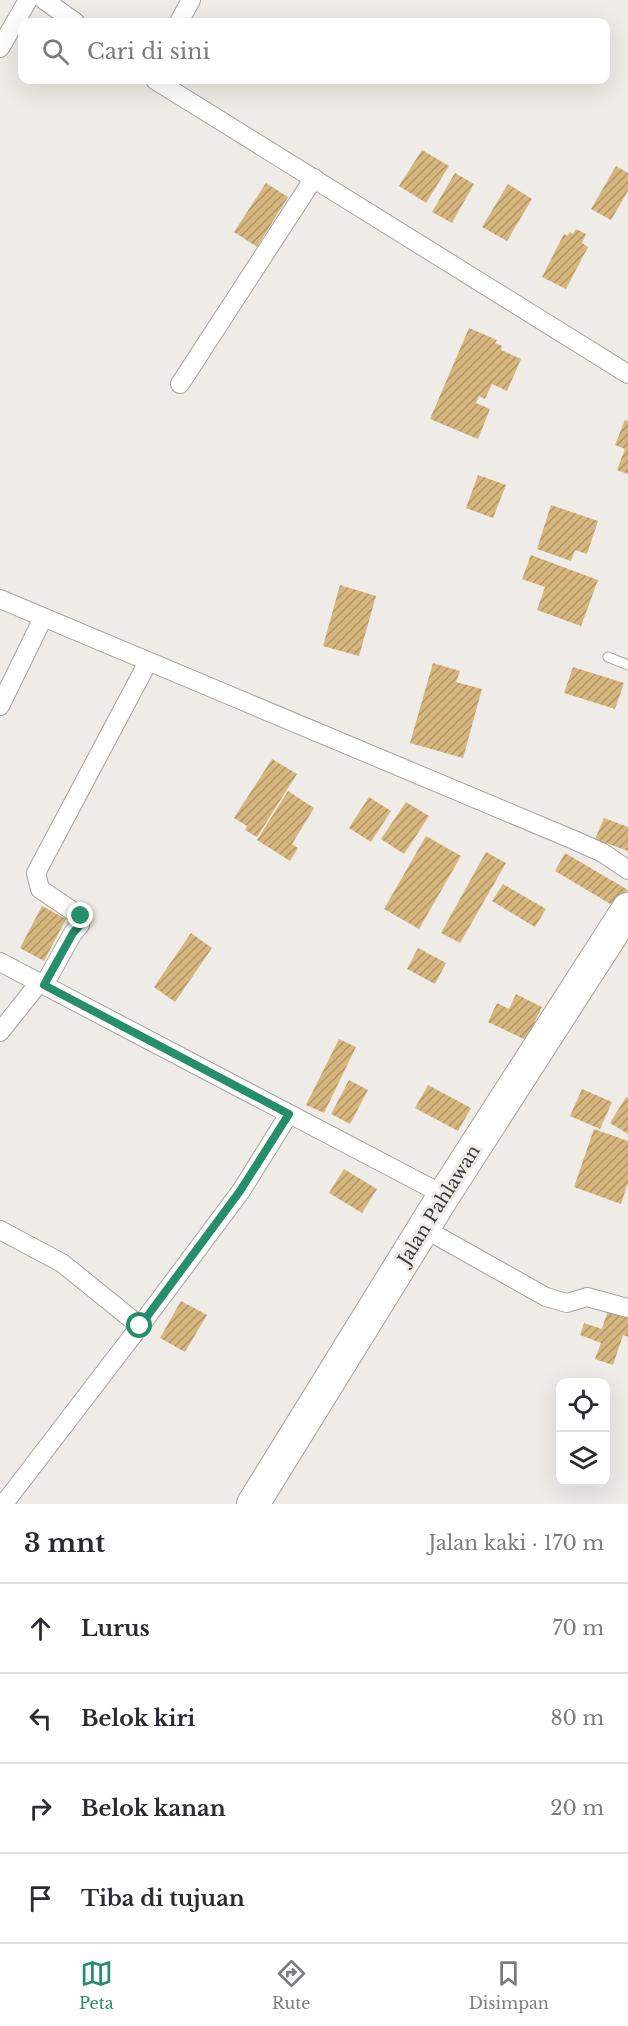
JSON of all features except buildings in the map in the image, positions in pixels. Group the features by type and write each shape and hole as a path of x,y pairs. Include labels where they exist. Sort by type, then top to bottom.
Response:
{"highway":[{"name":"Jalan Pahlawan","path":"253,1504 444,1195 628,909"}],"street":[{"path":"0,48 28,0"},
{"path":"44,0 69,18"},
{"path":"181,18 191,0"},
{"path":"161,84 628,374"},
{"path":"180,384 314,178"},
{"path":"0,599 574,840 603,853 628,870"},
{"path":"0,706 43,618"},
{"path":"0,1032 42,984 80,925 81,916 40,889 36,873 148,662"},
{"path":"0,962 444,1195"},
{"path":"5,1501 140,1326 240,1191 289,1114"},
{"path":"425,1229 546,1297 567,1303 588,1297 628,1308"},
{"path":"0,1230 62,1263 140,1326"}],"lane":[{"path":"608,657 628,665"}],"route":[{"path":"81,916 80,925 73,933 44,985 289,1114 240,1191 140,1326"}]}
